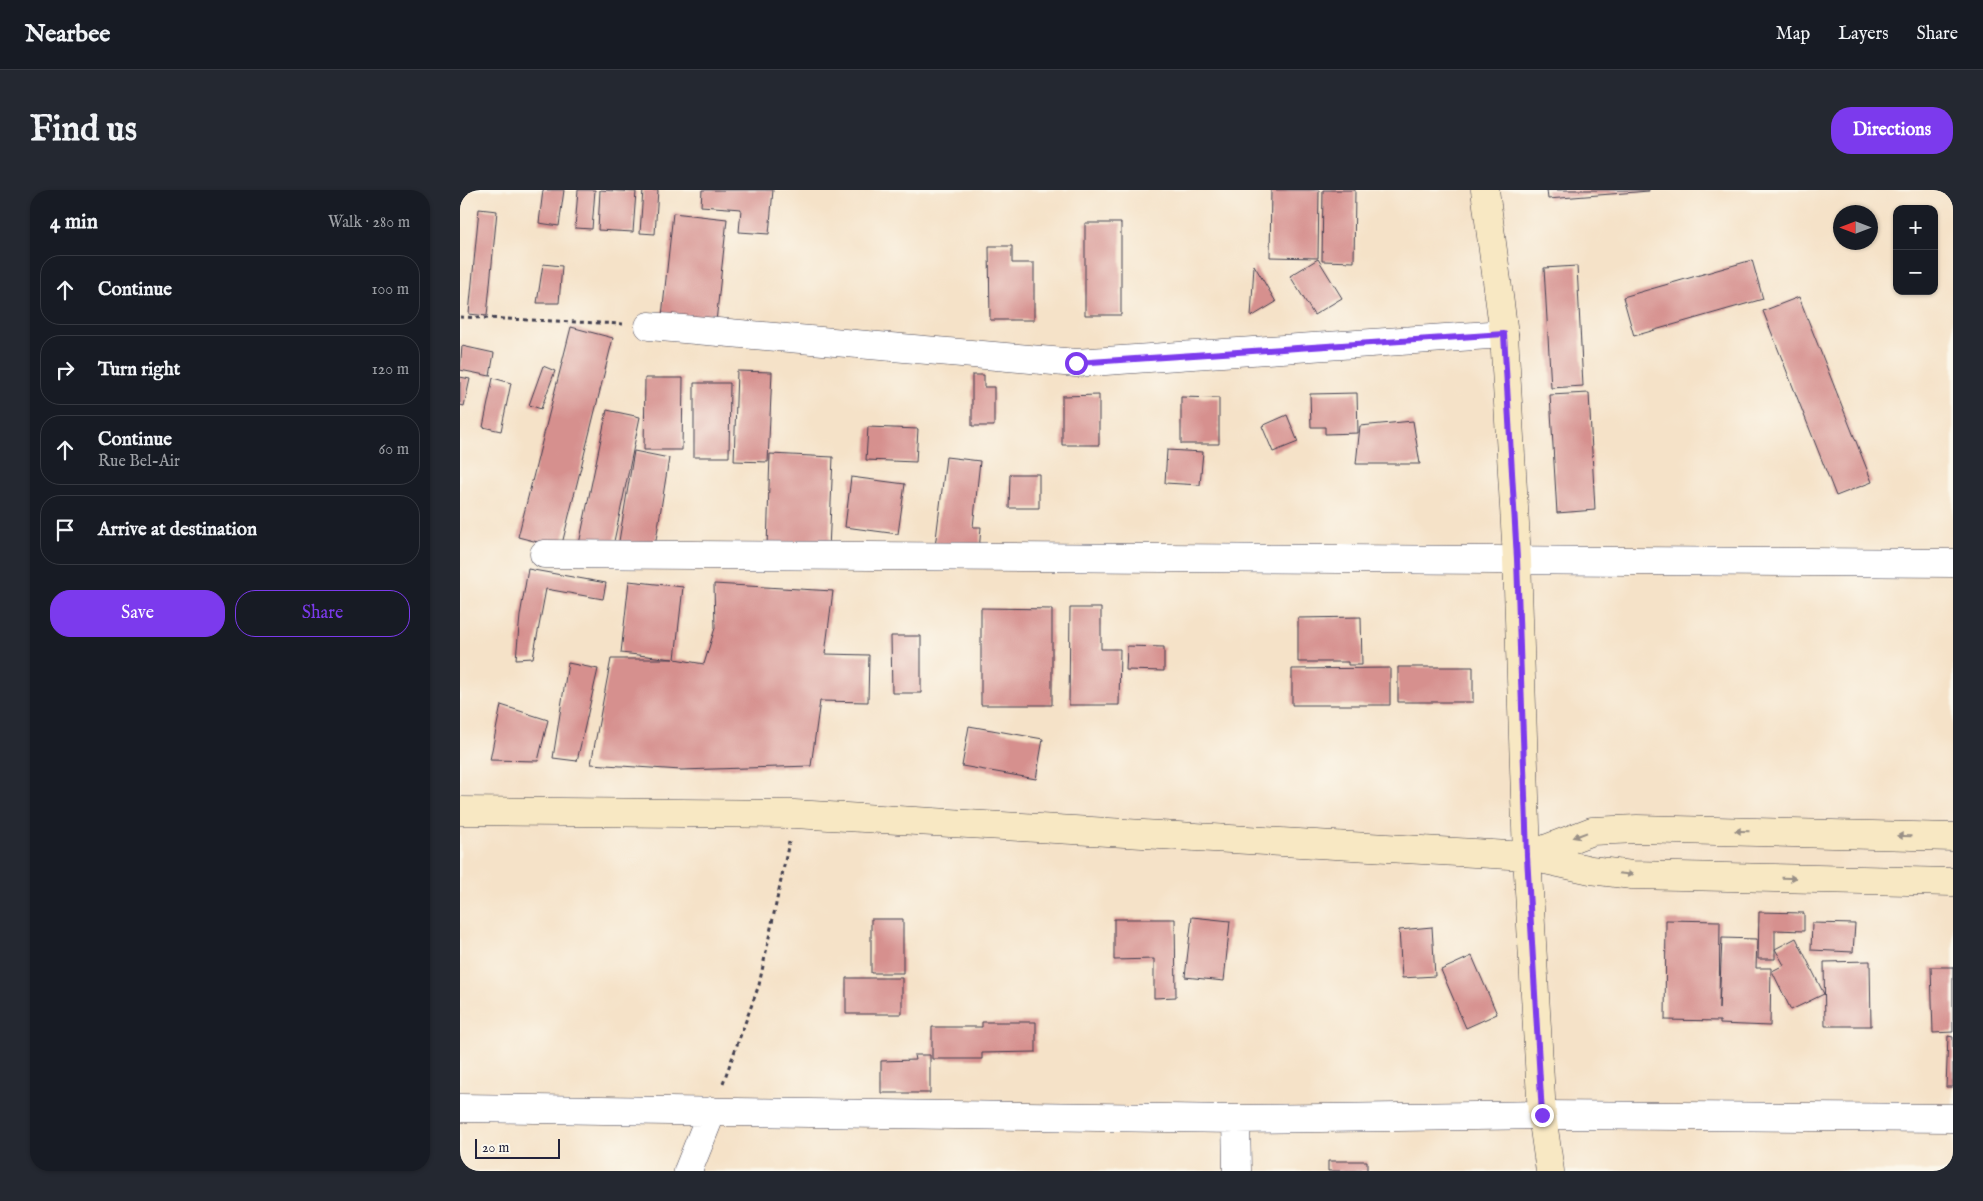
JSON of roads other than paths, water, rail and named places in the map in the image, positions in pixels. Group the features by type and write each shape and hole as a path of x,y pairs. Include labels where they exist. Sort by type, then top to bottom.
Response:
{"street":[{"path":"1485,190 1504,334 1517,559 1527,856 1542,1115 1550,1171"},
{"path":"649,326 1076,363 1504,334"},
{"path":"544,554 1517,559 1953,564"},
{"path":"460,811 794,814 1527,856 1590,870 1632,875 1953,882"},
{"path":"1527,856 1592,830 1637,829 1953,837"},
{"path":"460,1108 1236,1119 1542,1115 1953,1118"},
{"path":"688,1171 712,1111"},
{"path":"1236,1119 1237,1171"}]}
